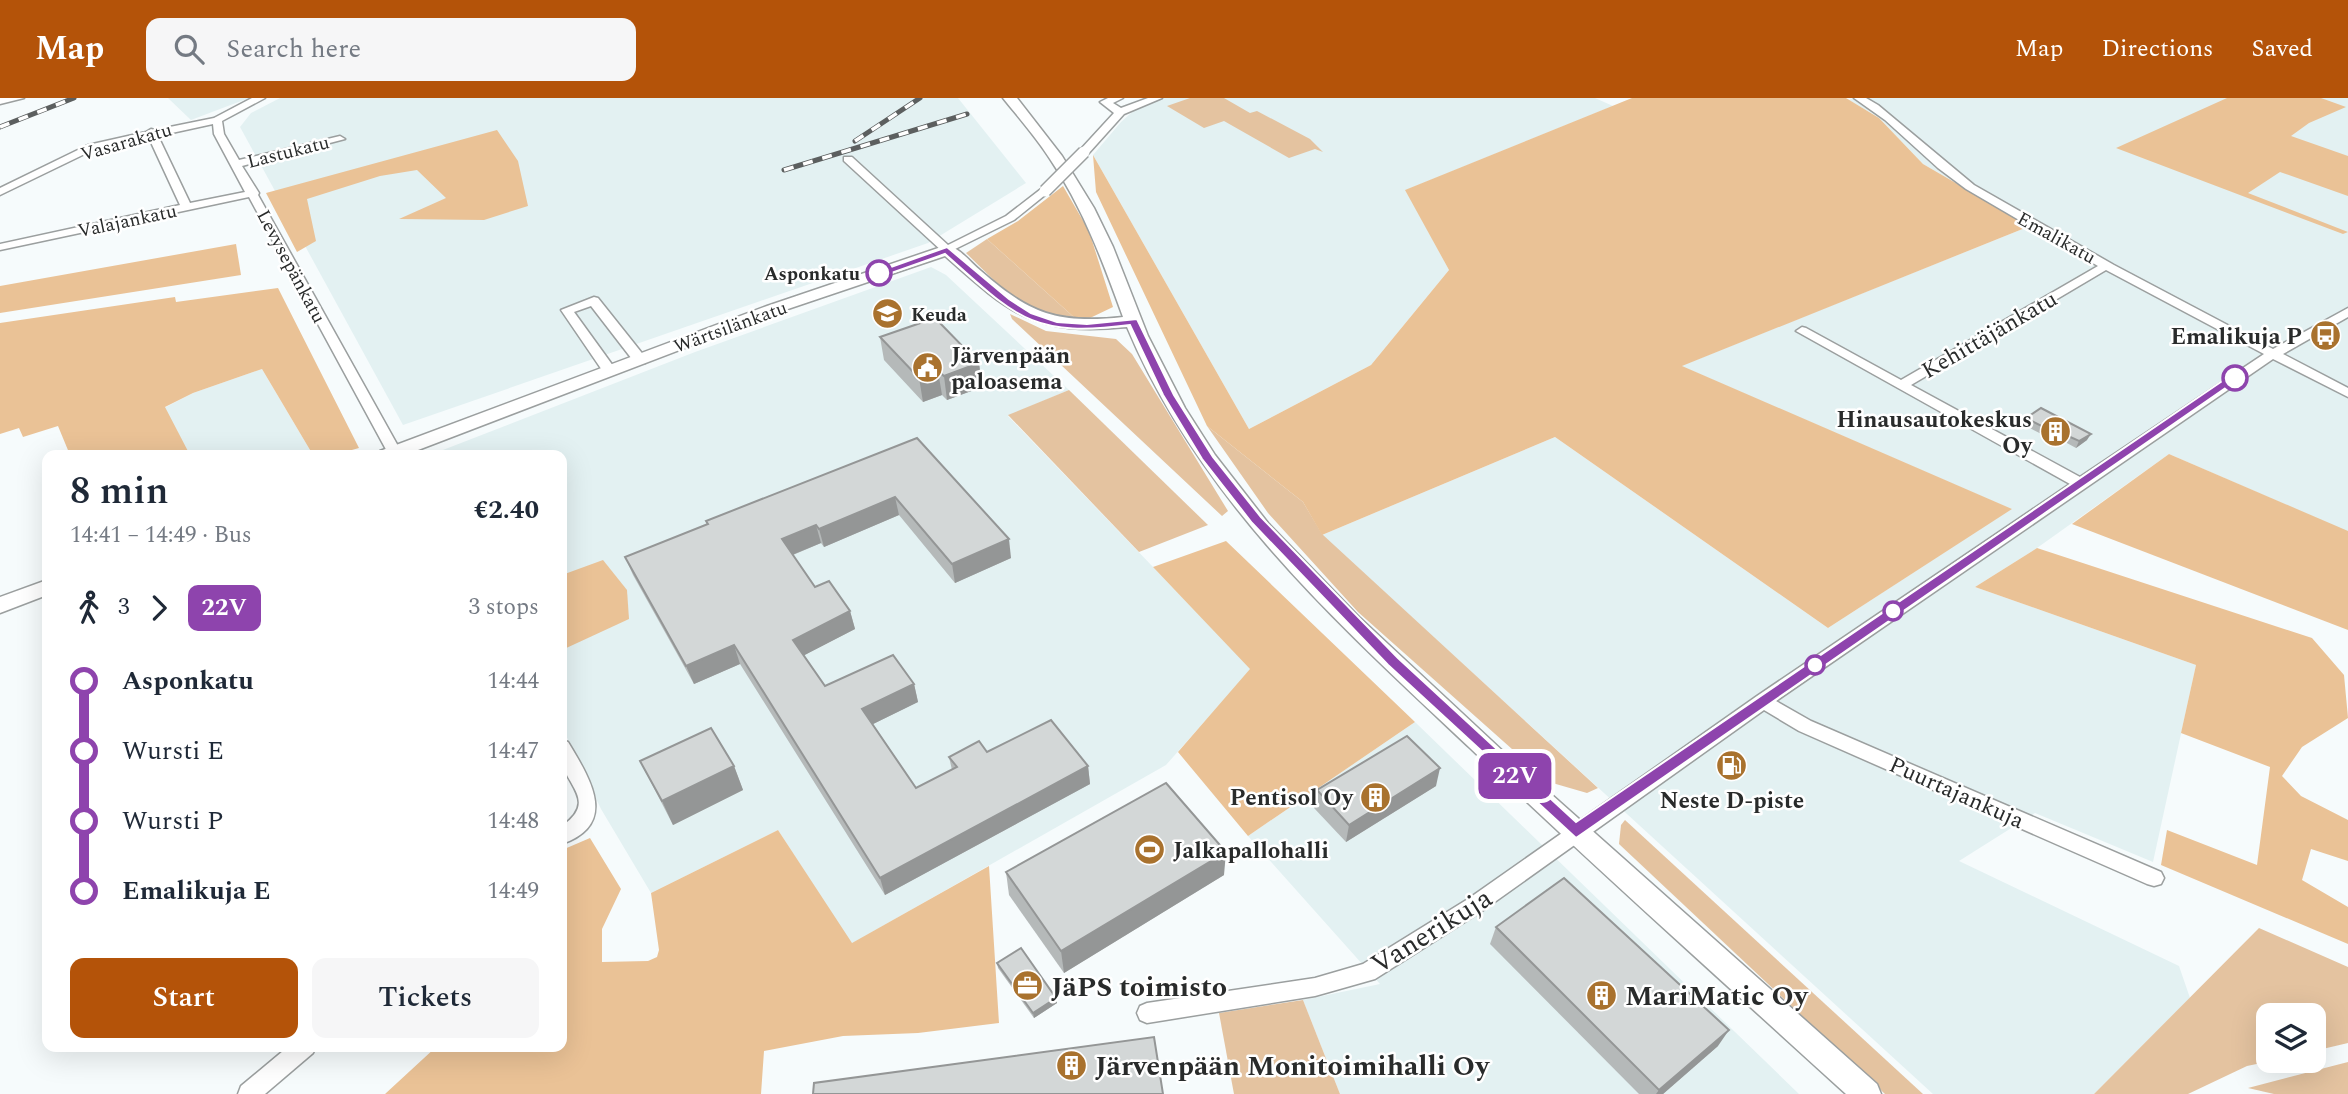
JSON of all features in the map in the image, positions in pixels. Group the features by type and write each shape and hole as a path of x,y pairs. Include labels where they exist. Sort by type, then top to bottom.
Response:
{"main road":[{"path":"1010,98 1040,131 1097,228 1134,321 1168,395 1208,459 1257,520 1393,662 1576,832 1867,1094"},
{"path":"947,250 1005,302 1027,315 1056,326 1087,327 1134,321"},
{"name":"Wärtsilänkatu","path":"403,450 609,370 947,250"},
{"path":"0,605 42,589"}],"street":[{"path":"0,101 19,98"},
{"path":"217,120 260,98"},
{"path":"1118,98 1105,102 1120,112"},
{"name":"Wärtsilänkatu","path":"947,250 1010,218 1045,191 1120,112 1157,98"},
{"name":"Emalikatu","path":"1859,98 1896,121 1946,171 2107,265 2348,393"},
{"name":"Vasarakatu","path":"0,192 92,147 151,132 217,120"},
{"name":"Levysepänkatu","path":"217,120 219,134 254,193 293,272 391,450"},
{"path":"151,132 187,208"},
{"name":"Lastukatu","path":"236,163 340,139"},
{"path":"848,159 947,250"},
{"name":"Valajankatu","path":"0,247 254,193"},
{"name":"Kehittäjänkatu","path":"1901,385 2107,265"},
{"path":"609,370 567,310 594,300 640,360"},
{"name":"Vanerikuja","path":"1147,1013 1315,987 1368,972 1475,905 1763,701 2080,483 2272,354 2348,312"},
{"path":"1802,331 1901,385"},
{"name":"Kehittäjänkatu","path":"1901,385 2080,483"},
{"name":"Puurtajankuja","path":"1763,701 1805,726 2154,878"},
{"path":"567,757 589,799 588,812 580,824 567,833"},
{"path":"249,1094 299,1052"}],"shaded area":[{"path":"168,98 249,98 191,120"},
{"path":"280,98 958,98 1026,183 928,243 403,425 240,127 251,113"},
{"path":"1148,98 1595,98 1613,106 1406,190 1449,270 1371,365 1249,429 1093,155 1121,122"},
{"path":"1190,98 1224,98 1250,113 1257,111 1310,139 1323,152 1315,149 1289,158 1224,121 1204,128 1167,106"},
{"path":"1632,98 1846,98 1879,118 1923,164 2030,226 1682,366 2012,509 1828,628 1555,437 1322,535 1303,502 1207,426 1096,192 1093,155 1249,429 1371,365 1449,270 1405,190"},
{"path":"2227,98 2321,98 2346,107 2309,123 2291,136 2348,156 2348,196 2280,172 2248,193 2348,232 2343,234 2116,148"},
{"path":"2348,98 2348,532 2169,454 2037,548 1975,587 2196,665 2153,862 2035,813 1959,861 2179,966 2190,998 2094,1094 1933,1094 1322,535 1555,437 1828,628 2011,509 1681,366 2030,226 1923,164 1879,118 1849,100"},
{"path":"497,130 518,161 528,206 484,220 399,219 446,198 417,170 380,176 307,199 316,241 297,252 266,193"},
{"path":"1063,186 1089,231 1113,307 1090,318 1076,319 987,239 1018,221"},
{"path":"987,239 1076,319 1033,311 1012,298 966,253"},
{"path":"236,244 241,275 0,313 0,286"},
{"path":"931,267 946,275 1069,390 1008,416 1251,669 1166,765 851,944 778,830 651,893 601,809 567,738 567,450 443,450 695,352"},
{"path":"278,288 359,448 310,450 262,369 193,393 165,407 187,450 68,450 58,426 23,437 19,428 0,434 0,323 175,297 176,302"},
{"path":"1010,314 1046,331 1116,339 1132,354 1228,511 1222,516 1012,319"},
{"path":"262,369 310,450 187,450 164,408 193,393"},
{"path":"1069,390 1208,525 1139,552 1008,415"},
{"path":"1207,426 1303,502 1322,534 1598,788 1587,793 1549,782 1358,612 1268,513"},
{"path":"2169,454 2348,531 2348,630 2072,524"},
{"path":"1226,541 1415,722 1248,836 1178,752 1250,669 1153,567"},
{"path":"2037,548 2312,638 2344,675 2348,718 2302,747 2282,776 2301,796 2348,820 2348,861 2311,849 2302,880 2348,907 2348,944 2161,865 2167,830 2257,865 2270,767 2181,733 2196,665 1975,587"},
{"path":"603,560 627,590 629,619 567,648 567,573"},
{"path":"1415,722 1799,1094 1340,1094 1303,1000 1380,984 1248,836"},
{"path":"1625,820 1923,1094 1885,1094 1619,844 1621,825"},
{"path":"778,830 852,943 989,866 999,1023 918,1033 843,1036 764,1051 761,1094 385,1094 431,1052 567,1052 567,848 590,838 621,889 602,929 602,962 648,961 657,957 659,950 651,893"},
{"path":"2259,928 2348,967 2348,1043 2326,1048 2326,1003 2256,1003 2256,1064 2188,1094 2094,1094"},
{"path":"1303,1000 1340,1094 1234,1094 1219,1013"},
{"path":"2348,1062 2348,1094 2274,1094 2248,1088 2306,1073 2326,1073 2326,1068"}],"building":[{"path":"935,318 979,363 944,376 938,371 919,378 880,337"},
{"path":"2041,408 2091,434 2079,441 2068,436 2065,438 2026,418"},
{"path":"917,438 1009,539 952,564 895,497 819,529 816,525 782,539 815,587 829,581 850,611 793,640 825,686 893,655 914,684 862,709 916,788 957,767 949,757 979,741 987,752 1051,720 1088,766 880,878 734,645 686,666 625,557 708,524 706,521"},
{"path":"711,728 734,766 662,801 640,761"},
{"path":"1407,736 1440,768 1349,825 1317,790"},
{"path":"1166,783 1226,852 1061,951 1006,872"},
{"name":"MariMatic Oy","path":"1564,878 1729,1030 1659,1090 1496,927"},
{"name":"JäPS toimisto","path":"1021,948 1056,998 1033,1013 997,963"},
{"name":"Järvenpään Monitoimihalli Oy","path":"1154,1037 1163,1094 813,1094 814,1083"}],"railway":[{"path":"0,127 74,98"},
{"path":"855,141 920,98"},
{"path":"784,170 967,114"}],"bus line":[{"name":"22V","path":"879,273 947,250 1005,302 1027,315 1056,326 1087,327 1134,321 1168,395 1208,459 1257,520 1314,583 1393,662 1576,832 1837,649 2235,378"}],"place":[{"name":"Asponkatu","path":"879,273"},
{"name":"Keuda","path":"888,314"},
{"name":"Emalikuja P","path":"2325,336"},
{"name":"Järvenpään paloasema","path":"928,368"},
{"name":"Hinausautokeskus Oy","path":"2055,432"},
{"name":"Neste D-piste","path":"1732,766"},
{"name":"Pentisol Oy","path":"1376,797"},
{"name":"Jalkapallohalli","path":"1150,850"},
{"name":"JäPS toimisto","path":"1028,986"},
{"name":"MariMatic Oy","path":"1602,995"},
{"name":"Järvenpään Monitoimihalli Oy","path":"1072,1065"}]}
